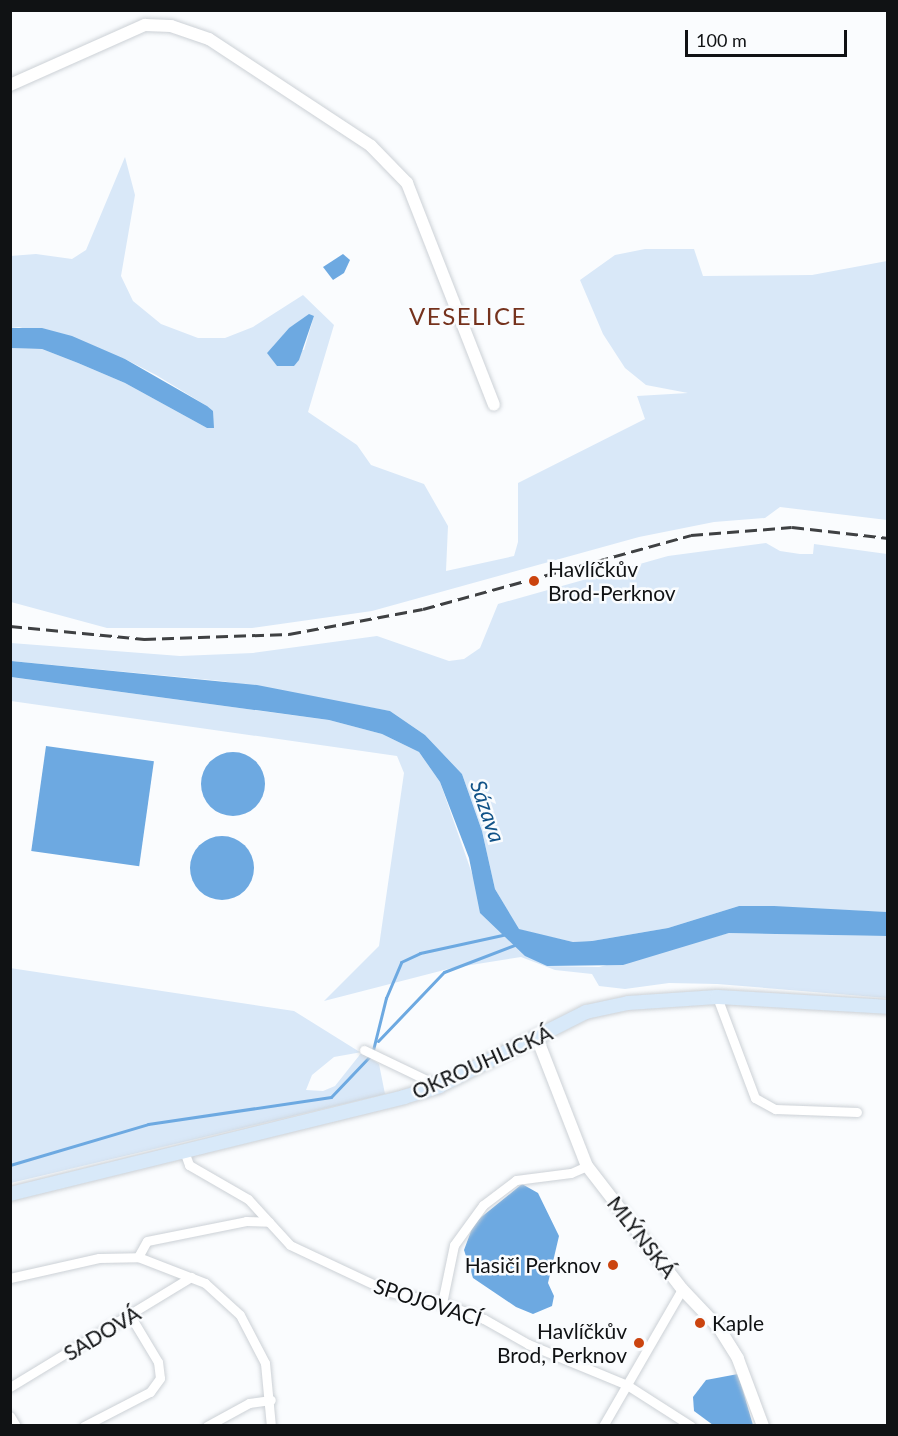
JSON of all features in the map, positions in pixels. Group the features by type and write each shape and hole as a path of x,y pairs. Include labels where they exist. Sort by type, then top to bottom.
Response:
{"main road":[{"name":"OKROUHLICKÁ","path":"10,1194 439,1086 586,1012 628,1002 717,997 888,1007"}],"street":[{"path":"10,85 145,25 171,26 209,39 371,146 407,183 494,405"},
{"path":"717,997 755,1098 775,1108 857,1112"},
{"name":"MLÝNSKÁ","path":"537,1038 587,1166 682,1289 719,1328 738,1359 763,1425"},
{"path":"364,1050 425,1076 439,1086"},
{"name":"SPOJOVACÍ","path":"184,1151 189,1164 248,1199 290,1245 390,1292 442,1304 627,1385 691,1425"},
{"path":"442,1304 454,1245 483,1205 516,1180 571,1173 587,1166"},
{"path":"138,1257 147,1241 246,1221 269,1222"},
{"path":"10,1278 99,1258 138,1257 191,1277 218,1292 240,1315 265,1363 271,1400 271,1425"},
{"name":"SADOVÁ","path":"10,1387 131,1317 191,1277"},
{"path":"603,1425 682,1289"},
{"path":"84,1425 150,1392 160,1378 158,1362 131,1317"},
{"path":"207,1425 249,1403 271,1400"},
{"path":"10,1416 16,1425"}],"shaded area":[{"path":"125,157 135,195 121,276 133,301 161,324 198,338 225,338 253,327 303,295 334,325 308,412 357,445 371,465 424,484 448,526 446,571 514,556 518,542 518,483 645,419 637,396 688,393 646,385 625,368 603,334 580,280 615,255 645,249 694,249 703,276 812,275 887,261 887,520 780,507 765,518 714,522 639,537 372,611 252,628 107,628 11,602 11,348 42,349 78,363 125,383 207,428 207,406 125,359 19,327 11,328 10,256 36,254 72,259 86,250","holes":["314,316 304,350 267,353 289,328"]},
{"path":"766,543 780,551 800,554 813,554 814,544 887,554 887,912 739,906 668,928 573,942 518,929 495,889 482,831 462,774 425,735 390,711 222,681 11,661 11,643 180,656 253,653 377,636 449,661 464,659 480,648 498,604 668,556"},
{"path":"10,677 329,720 382,734 419,752 440,782 476,885 547,966 599,967 729,933 887,936 887,998 717,984 669,983 625,989 599,986 592,974 555,970 521,957 452,968 324,1001 379,946 404,773 397,756 11,701"},
{"path":"10,968 294,1011 360,1052 334,1057 312,1075 306,1090 323,1091 335,1086 361,1053 379,1064 385,1094 11,1183"}],"water":[{"path":"343,254 350,260 344,273 333,280 323,267"},
{"path":"309,314 314,316 299,360 294,366 277,366 267,353 289,328"},
{"path":"11,328 42,328 72,336 125,359 207,406 213,411 214,428 207,428 125,383 78,363 42,349 11,348"},
{"path":"11,661 257,685 390,711 425,735 462,774 482,831 495,889 519,929 573,942 592,941 668,928 739,906 774,906 887,912 887,936 729,933 623,965 547,966 525,956 480,913 469,858 440,782 419,752 382,734 329,720 11,677"},
{"path":"46,746 154,761 139,866 31,851"},
{"path":"227,752 239,752 256,761 263,772 265,784 263,796 256,807 239,816 227,816 215,811 206,802 201,790 201,778 206,766 215,757"},
{"path":"216,836 228,836 245,845 252,856 254,868 252,880 245,891 228,900 216,900 204,895 195,886 190,874 190,862 195,850 204,841"},
{"path":"522,1184 538,1193 559,1236 548,1283 554,1296 552,1306 533,1314 516,1307 473,1278 464,1250 474,1223"},
{"path":"738,1374 753,1425 713,1425 694,1411 693,1397 706,1380"}],"waterway":[{"path":"10,1165 148,1124 331,1097 372,1054 386,998 401,962 420,953 507,934"},
{"path":"378,1041 444,972 517,944"}],"railway":[{"path":"10,626 144,639 289,634 423,609 691,535 792,527 888,538"}],"place":[{"name":"Havlíčkův Brod-Perknov","path":"534,581"},
{"name":"Hasiči Perknov","path":"613,1265"},
{"name":"Kaple","path":"700,1323"},
{"name":"Havlíčkův Brod, Perknov","path":"639,1343"}],"district":[{"name":"VESELICE","path":"468,316"}],"water label":[{"name":"Sázava","path":"488,811"}]}
